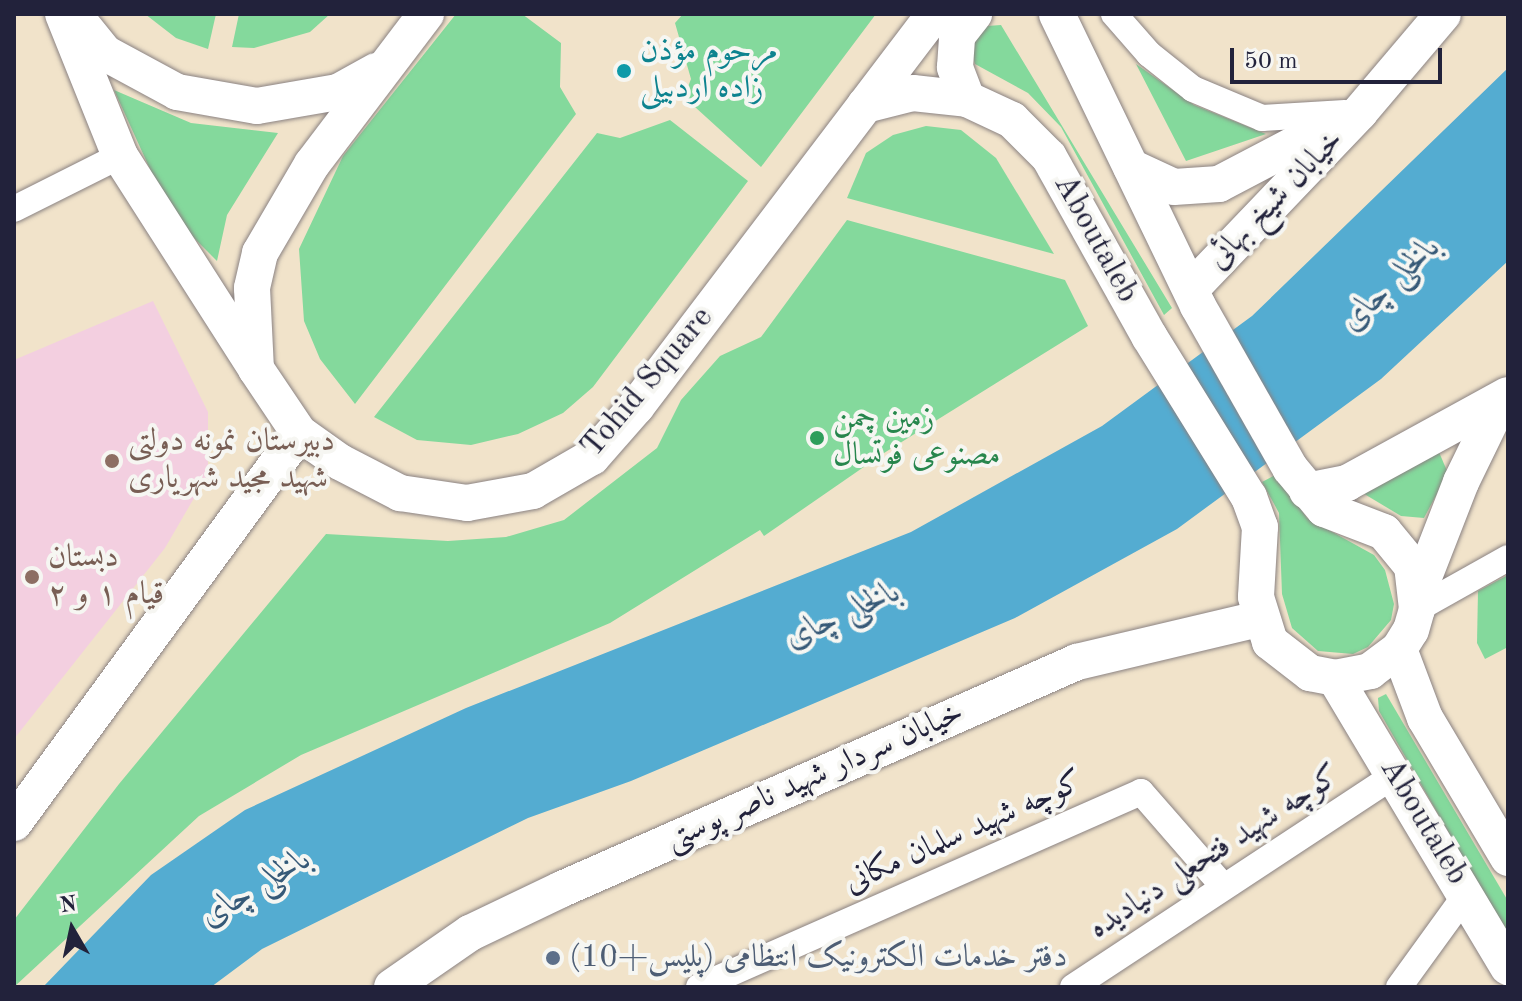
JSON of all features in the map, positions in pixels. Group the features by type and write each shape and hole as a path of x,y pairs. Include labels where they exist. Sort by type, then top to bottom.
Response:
{"main road":[{"name":"Tohid Square","path":"63,14 120,156 299,433 400,493 467,503 533,491 592,457 636,407 934,14"},
{"path":"73,14 105,53 177,92 257,106 338,92 388,64"},
{"path":"256,369 252,288 260,253 312,164 426,14"},
{"path":"967,99 955,67 957,36 974,14"},
{"name":"خیابان شیخ بهائی","path":"1195,297 1443,14"},
{"name":"Aboutaleb","path":"1056,17 1195,297 1299,480"},
{"name":"Aboutaleb","path":"865,105 913,93 967,99 1012,120 1049,157 1149,336 1249,497 1260,527 1259,619"},
{"name":"خیابان شیخ بهائی","path":"1131,167 1174,187 1219,184 1360,112"},
{"path":"1299,480 1347,483 1505,397"},
{"path":"1259,619 1270,642 1287,661 1310,673 1335,678 1370,671 1399,649 1461,482 1505,397"},
{"path":"14,823 299,433"},
{"path":"1299,480 1324,509 1365,521 1401,547 1412,566 1417,602"},
{"name":"خیابان سردار شهید ناصر پوستی","path":"392,987 470,933 562,889 1077,662 1259,619"},
{"name":"Aboutaleb","path":"1399,649 1425,718 1508,858"},
{"name":"Aboutaleb","path":"1335,678 1467,893 1508,967"}],"street":[{"path":"1114,14 1149,54 1193,89 1262,118 1360,112"},
{"path":"14,209 120,156"},
{"path":"1417,602 1508,558"},
{"name":"کوچه شهید فتحعلی دنیادیده","path":"1073,987 1394,775"},
{"name":"کوچه شهید سلمان مکانی","path":"699,987 1141,792 1224,887"},
{"path":"1399,987 1467,893"}],"shaded area":[{"name":"دبیرستان نمونه دولتی شهید مجید شهریاری","path":"153,301 208,412 208,474 165,548 14,739 14,360"}],"green space":[{"path":"145,14 216,14 208,49 176,38"},
{"path":"239,14 330,14 310,32 254,48 232,47"},
{"path":"456,14 522,14 561,43 560,87 576,114 355,404 320,359 304,321 299,249 343,156"},
{"path":"683,14 876,14 761,167 684,97 691,79 675,23"},
{"path":"1001,25 1172,308 1164,315 1061,127 1028,93 975,64 970,48 987,26"},
{"path":"1136,64 1194,105 1266,134 1186,161"},
{"path":"114,90 191,123 278,133 227,215 217,261 190,234 155,180"},
{"path":"670,120 748,181 593,387 563,413 518,434 471,445 417,440 374,417 597,133 620,138"},
{"path":"926,126 961,130 996,158 1054,254 847,198 866,153 893,135"},
{"path":"847,220 1065,280 1088,326 884,453 764,536 760,530 610,623 301,755 199,816 14,987 14,920 119,784 326,534 448,541 506,537 564,520 657,448 681,400 720,356 761,337"},
{"path":"1438,450 1448,473 1424,518 1401,516 1361,492"},
{"path":"1277,474 1307,518 1374,555 1385,570 1394,604 1391,620 1368,647 1353,654 1318,651 1292,628 1282,594 1279,513 1262,482"},
{"path":"1508,575 1508,647 1485,659 1477,643 1478,591"},
{"path":"1386,694 1508,901 1508,936 1379,711 1378,698"}],"water":[{"name":"بالخلی چای","path":"1508,68 1508,261 1381,379 1177,529 1015,618 631,781 528,818 262,949 211,987 43,987 151,875 245,810 466,708 911,532 1102,426 1252,316"}],"place":[{"name":"مرحوم مؤذن زاده اردبیلی","path":"624,71"},
{"name":"زمین چمن مصنوعی فوتسال","path":"817,438"},
{"name":"دبیرستان نمونه دولتی شهید مجید شهریاری","path":"112,461"},
{"name":"دبستان قیام ۱ و ۲","path":"32,577"},
{"name":"دفتر خدمات الکترونیک انتظامی (پلیس+10)","path":"553,958"}]}
